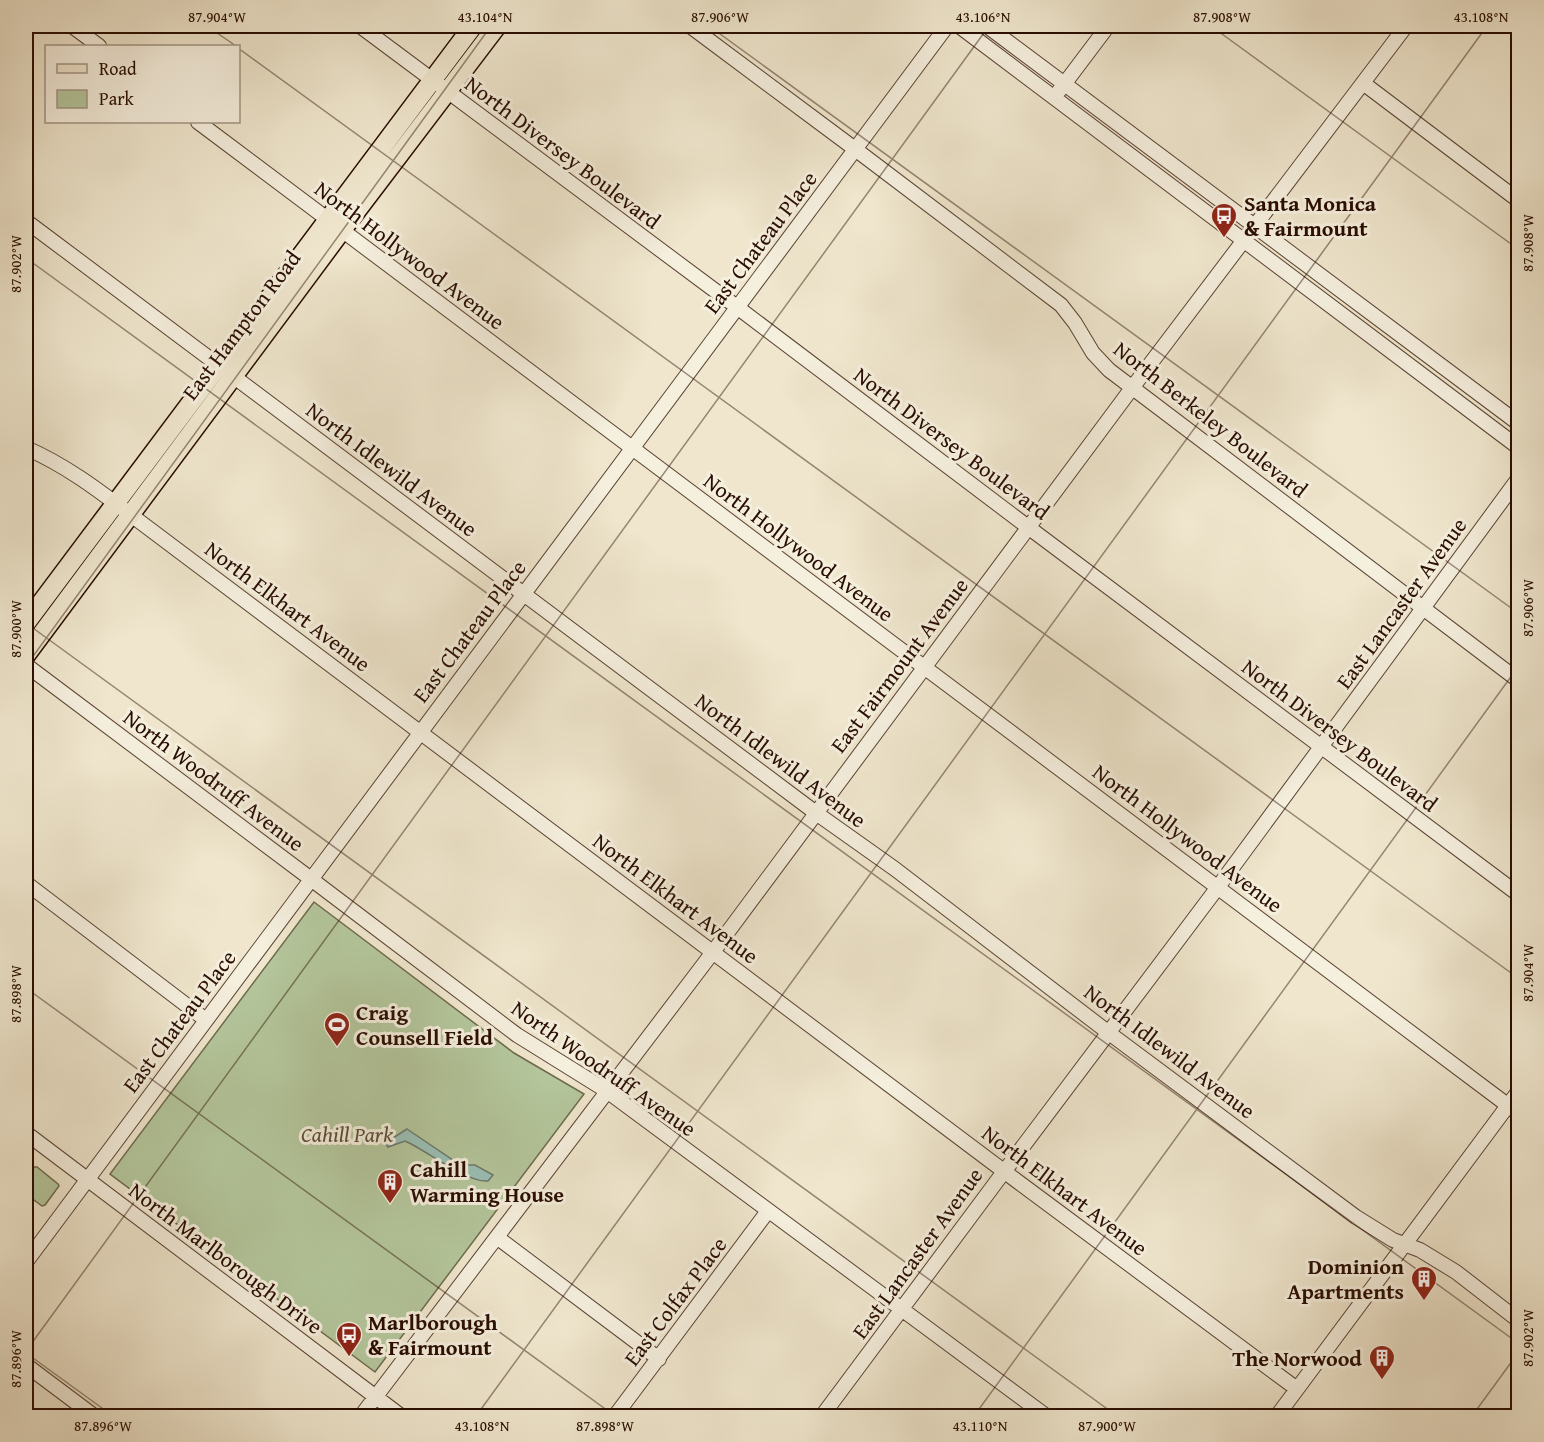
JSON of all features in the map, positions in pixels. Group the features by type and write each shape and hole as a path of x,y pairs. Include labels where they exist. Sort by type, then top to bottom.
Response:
{"main road":[{"name":"East Hampton Road","path":"26,623 116,503 226,370 335,225 432,80 473,26"},
{"name":"East Hampton Road","path":"335,225 447,92 497,26"},
{"name":"East Hampton Road","path":"26,655 131,514 226,370"}],"street":[{"path":"72,26 98,45"},
{"name":"North Diversey Boulevard","path":"360,26 1518,894"},
{"name":"North Berkeley Boulevard","path":"690,26 1061,305 1093,353 1109,370 1518,680"},
{"name":"East Chateau Place","path":"26,1262 947,26"},
{"path":"959,26 1518,447"},
{"path":"987,26 1518,423"},
{"path":"1054,98 1108,26"},
{"name":"East Fairmount Avenue","path":"361,1416 498,1238 1132,388 1406,26"},
{"path":"1363,83 1518,200"},
{"name":"North Hollywood Avenue","path":"199,123 1514,1109"},
{"name":"North Idlewild Avenue","path":"26,221 816,813 895,869 1109,1033 1356,1217 1393,1240 1420,1250 1456,1272 1518,1320"},
{"name":"North Elkhart Avenue","path":"26,448 72,471 131,514 1004,1171 1298,1389"},
{"name":"East Lancaster Avenue","path":"822,1416 1218,887 1518,479"},
{"name":"North Woodruff Avenue","path":"26,665 517,1035 607,1091 1046,1416"},
{"path":"26,883 206,1020"},
{"path":"1277,1416 1405,1245 1514,1109 1518,1092"},
{"name":"North Marlborough Drive","path":"26,1134 401,1416"},
{"name":"East Colfax Place","path":"615,1416 768,1211"},
{"path":"498,1238 658,1359"},
{"path":"26,1365 94,1416"}],"green space":[{"name":"Cahill Park","path":"314,902 514,1053 584,1094 375,1372 110,1174"},
{"path":"34,1167 37,1167 59,1186 42,1206 26,1194 26,1179"}],"water":[{"path":"407,1129 453,1160 465,1165 475,1165 493,1175 488,1181 469,1177 405,1141 388,1147 385,1143"}],"place":[{"name":"Santa Monica & Fairmount","path":"1224,239"},
{"name":"Craig Counsell Field","path":"337,1048"},
{"name":"Cahill Warming House","path":"390,1205"},
{"name":"Dominion Apartments","path":"1424,1302"},
{"name":"Marlborough & Fairmount","path":"349,1358"},
{"name":"The Norwood","path":"1382,1381"}]}
